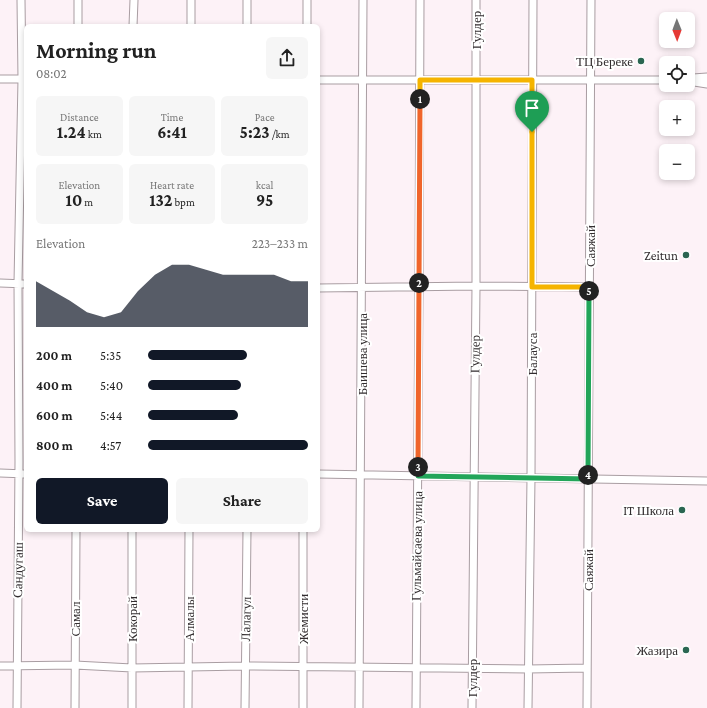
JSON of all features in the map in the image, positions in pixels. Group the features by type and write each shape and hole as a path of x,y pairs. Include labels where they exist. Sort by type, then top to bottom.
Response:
{"street":[{"name":"Сандугаш","path":"17,708 23,474 18,283 24,80 21,0"},
{"path":"78,0 78,24"},
{"path":"133,24 134,0"},
{"path":"191,0 191,24"},
{"path":"247,0 247,24"},
{"path":"307,0 307,24"},
{"name":"Баишева улица","path":"359,708 363,0"},
{"name":"Гульмайсаева улица","path":"416,708 420,0"},
{"name":"Гулдер","path":"472,708 476,286 476,0"},
{"name":"Балауса","path":"528,708 531,478 533,0"},
{"name":"Саяжай","path":"587,708 591,0"},
{"path":"695,78 707,77"},
{"path":"0,80 24,80"},
{"path":"320,80 659,80"},
{"path":"695,81 707,84"},
{"path":"0,284 24,284"},
{"path":"320,288 419,288 476,286 589,287"},
{"path":"0,473 23,474"},
{"path":"320,474 707,481"},
{"name":"Самал","path":"75,708 76,532"},
{"name":"Кокорай","path":"132,532 132,708"},
{"name":"Алмалы","path":"188,708 189,532"},
{"name":"Лалагул","path":"245,708 247,532"},
{"name":"Жемисти","path":"303,532 303,708"},
{"path":"0,666 75,665 132,668 245,666 360,666 528,669 588,668"}],"place":[{"name":"ТЦ Береке","path":"641,61"},
{"name":"Zeitun","path":"686,255"},
{"name":"IT Школа","path":"682,510"},
{"name":"Жазира","path":"686,650"}],"route":[{"path":"420,80 532,80 532,132 532,287 589,287 588,479 418,476 420,80"}]}
